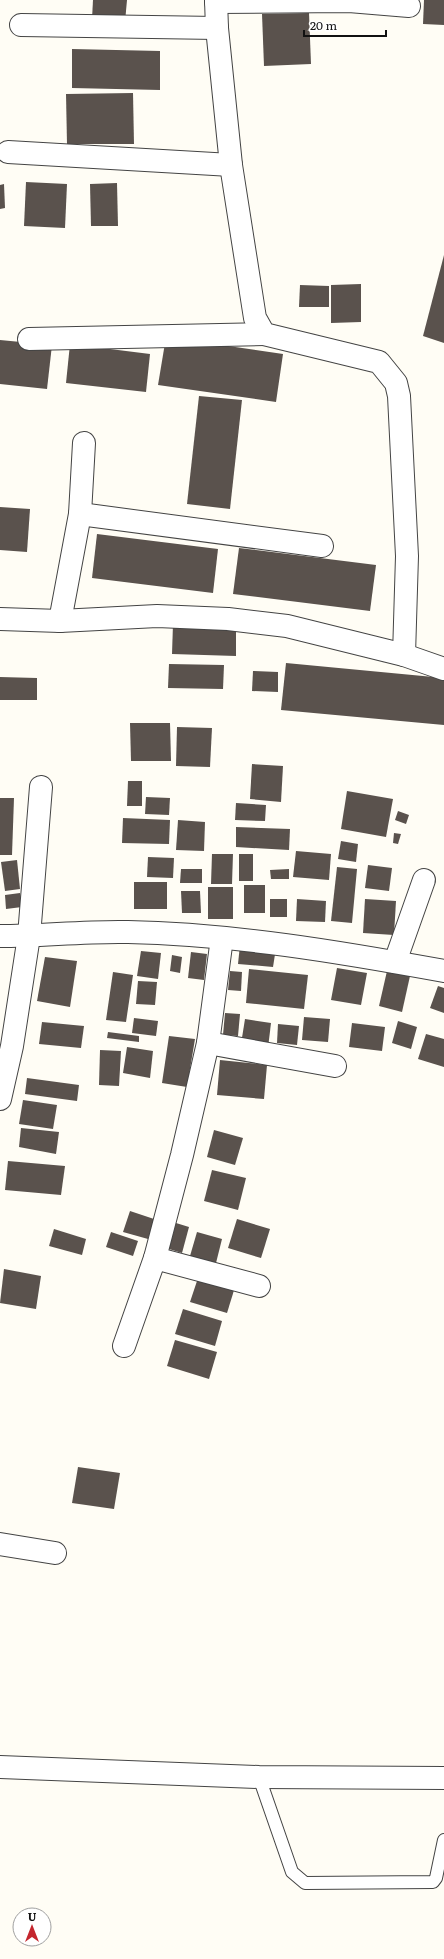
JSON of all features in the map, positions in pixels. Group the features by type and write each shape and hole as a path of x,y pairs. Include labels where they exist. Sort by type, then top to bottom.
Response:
{"street":[{"path":"264,334 255,318 231,165 217,28 216,1 349,1 409,6"},
{"path":"21,25 217,28"},
{"path":"8,152 231,165"},
{"path":"29,338 264,334 379,362 396,382 399,396 407,556 404,656"},
{"path":"60,621 80,514 84,443"},
{"path":"80,514 322,546"},
{"path":"0,619 60,621 157,616 228,619 288,626 404,656 444,669"},
{"path":"0,1099 12,1046 29,936 41,787"},
{"path":"395,962 424,880"},
{"path":"0,936 127,932 222,938 246,940 395,962 444,971"},
{"path":"124,1346 155,1258 182,1155 208,1043 222,938"},
{"path":"208,1043 335,1066"},
{"path":"155,1258 259,1286"},
{"path":"0,1544 55,1553"},
{"path":"0,1767 259,1777 444,1778"}],"lane":[{"path":"259,1777 292,1872 305,1883 433,1882 436,1878 444,1840"}],"building":[{"path":"93,0 127,0 125,22 92,19"},
{"path":"424,0 444,0 444,25 423,24"},
{"path":"309,13 311,64 264,66 262,14"},
{"path":"72,49 160,51 160,90 72,88"},
{"path":"133,93 134,144 67,144 66,94"},
{"path":"26,182 67,184 65,228 24,226"},
{"path":"117,183 118,226 91,226 90,184"},
{"path":"4,184 5,208 0,209 0,185"},
{"path":"444,255 444,343 423,336"},
{"path":"361,284 361,322 331,323 331,285"},
{"path":"300,285 329,286 329,307 299,307"},
{"path":"166,337 283,354 276,402 158,385"},
{"path":"0,340 52,345 47,389 0,384"},
{"path":"70,344 150,354 146,392 66,383"},
{"path":"199,396 242,400 230,509 187,504"},
{"path":"0,507 30,509 27,552 0,550"},
{"path":"97,534 218,549 213,593 92,578"},
{"path":"239,548 376,565 370,611 233,594"},
{"path":"173,624 236,626 236,656 172,654"},
{"path":"286,663 444,678 444,725 281,710"},
{"path":"169,664 224,665 223,689 168,688"},
{"path":"253,671 278,672 278,692 252,691"},
{"path":"0,677 37,678 37,700 0,700"},
{"path":"130,723 170,723 171,761 131,761"},
{"path":"177,727 212,728 210,767 176,766"},
{"path":"252,764 283,766 281,802 250,799"},
{"path":"128,781 142,781 142,806 127,806"},
{"path":"347,791 393,799 386,837 341,829"},
{"path":"146,797 170,798 169,815 145,814"},
{"path":"0,798 14,798 12,855 0,855"},
{"path":"236,803 266,805 265,821 235,820"},
{"path":"398,811 409,815 406,824 395,820"},
{"path":"123,818 170,820 169,844 122,843"},
{"path":"178,820 205,822 204,851 176,850"},
{"path":"236,827 290,829 289,850 236,847"},
{"path":"394,833 401,834 398,844 393,843"},
{"path":"341,841 358,844 356,862 338,859"},
{"path":"296,851 331,854 329,880 293,877"},
{"path":"212,854 233,854 232,884 211,884"},
{"path":"239,854 253,854 253,881 239,881"},
{"path":"148,857 174,858 173,878 147,877"},
{"path":"17,860 20,889 5,891 1,862"},
{"path":"368,865 392,868 389,891 365,888"},
{"path":"337,867 357,869 352,923 331,921"},
{"path":"181,869 202,869 202,883 180,883"},
{"path":"289,869 289,879 271,879 270,870"},
{"path":"134,882 167,882 167,909 134,909"},
{"path":"244,885 265,885 265,913 244,913"},
{"path":"208,887 233,887 233,919 208,919"},
{"path":"181,891 200,891 201,913 182,913"},
{"path":"20,893 22,907 6,909 5,895"},
{"path":"270,899 287,899 287,917 270,917"},
{"path":"297,899 326,901 325,922 296,921"},
{"path":"365,899 396,901 394,935 363,933"},
{"path":"240,945 276,948 273,967 238,964"},
{"path":"141,951 161,953 158,979 137,976"},
{"path":"191,952 207,954 204,980 188,978"},
{"path":"172,955 182,957 180,973 170,971"},
{"path":"45,957 77,961 70,1007 37,1001"},
{"path":"337,968 367,973 361,1005 331,1000"},
{"path":"249,969 308,975 304,1009 246,1003"},
{"path":"230,971 242,972 241,991 228,990"},
{"path":"387,971 410,976 402,1012 379,1006"},
{"path":"113,972 133,975 126,1022 106,1020"},
{"path":"138,981 157,982 155,1005 136,1004"},
{"path":"438,986 444,988 444,1013 430,1008"},
{"path":"225,1013 240,1014 238,1036 223,1035"},
{"path":"304,1017 330,1019 328,1042 302,1040"},
{"path":"134,1018 158,1021 156,1036 132,1033"},
{"path":"245,1019 271,1023 268,1048 241,1044"},
{"path":"398,1021 417,1027 411,1049 392,1043"},
{"path":"42,1022 84,1026 81,1048 39,1044"},
{"path":"352,1023 385,1027 382,1051 349,1047"},
{"path":"278,1024 299,1026 297,1045 277,1043"},
{"path":"108,1032 139,1036 139,1042 107,1038"},
{"path":"426,1034 444,1039 444,1067 418,1059"},
{"path":"169,1036 195,1039 187,1087 162,1083"},
{"path":"127,1047 153,1051 150,1078 123,1073"},
{"path":"100,1050 121,1051 119,1086 99,1085"},
{"path":"220,1060 267,1065 264,1099 217,1095"},
{"path":"27,1078 79,1085 77,1101 25,1094"},
{"path":"23,1100 57,1105 53,1129 19,1124"},
{"path":"21,1128 59,1132 56,1154 19,1147"},
{"path":"214,1130 243,1138 235,1165 207,1157"},
{"path":"8,1161 65,1166 61,1195 5,1190"},
{"path":"212,1170 246,1178 238,1210 204,1201"},
{"path":"130,1211 154,1219 148,1239 123,1232"},
{"path":"237,1219 270,1229 261,1258 228,1248"},
{"path":"176,1223 189,1227 182,1253 169,1249"},
{"path":"54,1229 86,1239 82,1255 49,1246"},
{"path":"111,1232 138,1241 133,1256 106,1247"},
{"path":"197,1232 222,1239 216,1263 190,1256"},
{"path":"4,1269 41,1276 36,1309 0,1303"},
{"path":"199,1275 235,1287 227,1313 190,1302"},
{"path":"183,1309 222,1321 215,1346 175,1334"},
{"path":"175,1340 217,1352 209,1379 167,1366"},
{"path":"78,1467 120,1473 114,1509 72,1503"}]}
